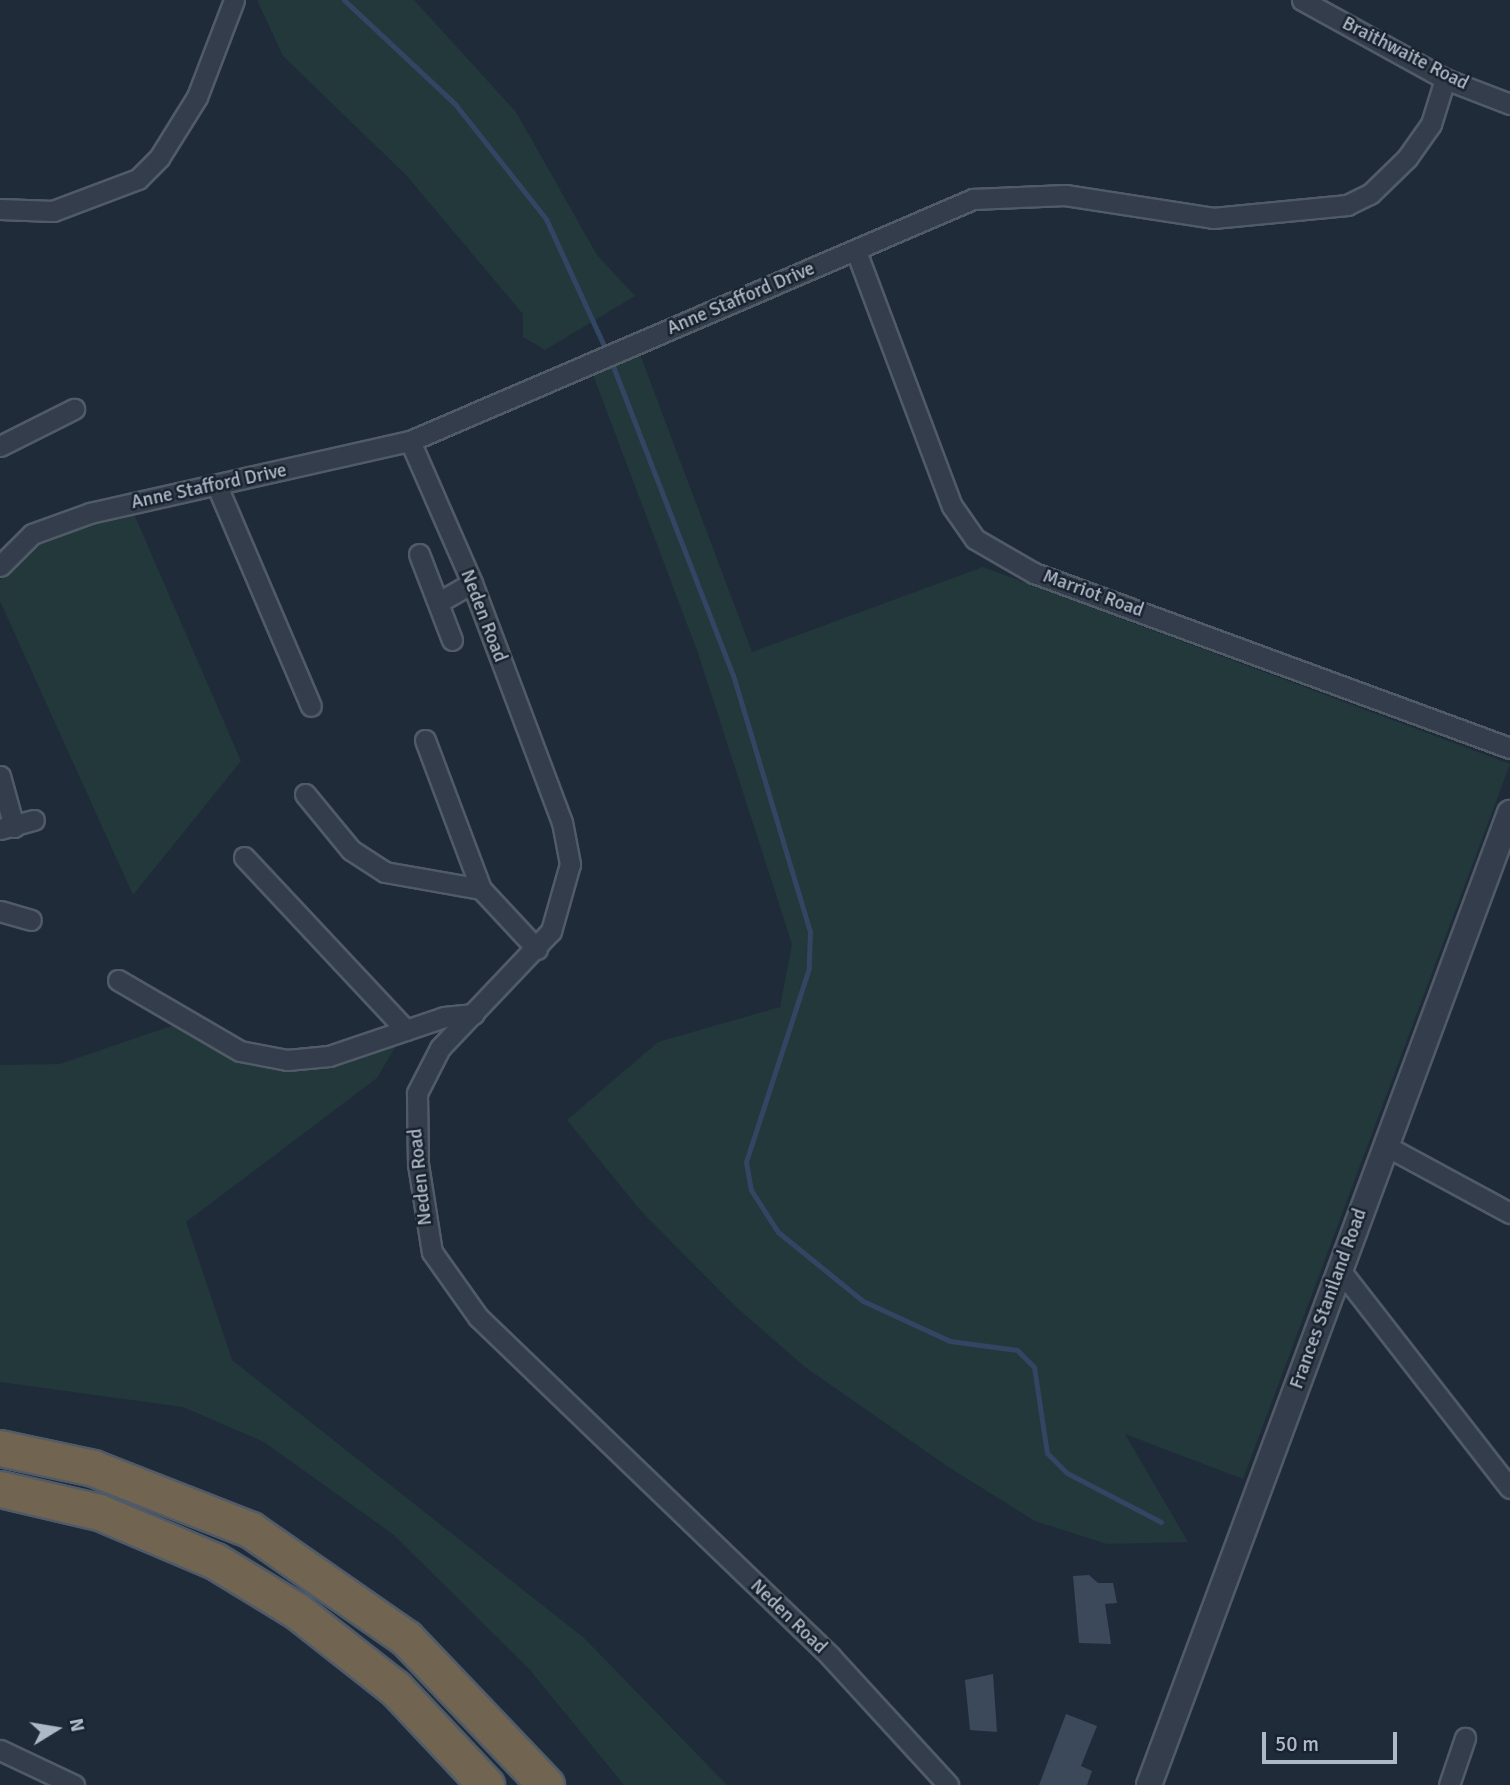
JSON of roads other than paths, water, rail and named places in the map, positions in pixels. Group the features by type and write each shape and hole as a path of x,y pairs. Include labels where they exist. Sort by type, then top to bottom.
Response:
{"highway":[{"path":"0,1448 93,1468 251,1530 406,1638 546,1785"},
{"path":"0,1489 99,1512 215,1562 297,1611 395,1688 486,1785"}],"street":[{"path":"0,209 53,211 138,179 159,158 197,97 234,0"},
{"name":"Braithwaite Road","path":"1302,0 1445,79 1510,104"},
{"name":"Anne Stafford Drive","path":"0,566 7,545 90,513 410,441 973,199 1021,192 1213,218 1347,205 1370,194 1407,158 1431,124 1445,79"},
{"name":"Marriot Road","path":"856,251 952,506 991,552 1510,748"},
{"path":"0,446 74,409"},
{"name":"Neden Road","path":"410,441 471,583 569,847 561,910 537,949 440,1048 417,1093 419,1177 439,1269 478,1317 830,1657 948,1785"},
{"path":"217,486 311,706"},
{"path":"419,554 452,640"},
{"path":"439,602 471,583"},
{"path":"425,740 481,889 537,949"},
{"path":"0,776 7,828 34,820"},
{"path":"305,794 351,850 384,872 481,889"},
{"name":"Frances Staniland Road","path":"1149,1785 1510,813"},
{"path":"244,857 406,1030"},
{"path":"0,911 31,920"},
{"path":"118,980 260,1058 310,1061 406,1030 474,1014"},
{"path":"1386,1146 1510,1213"},
{"path":"1340,1270 1510,1488"},
{"path":"1448,1785 1465,1738"},
{"path":"0,1750 74,1785"}],"waterway":[{"path":"344,0 455,104 546,219 607,352"},
{"path":"611,361 733,675 810,931 809,968 746,1162 751,1190 778,1232 863,1301 950,1341 1017,1350 1034,1367 1047,1453 1067,1473 1161,1522"}]}
